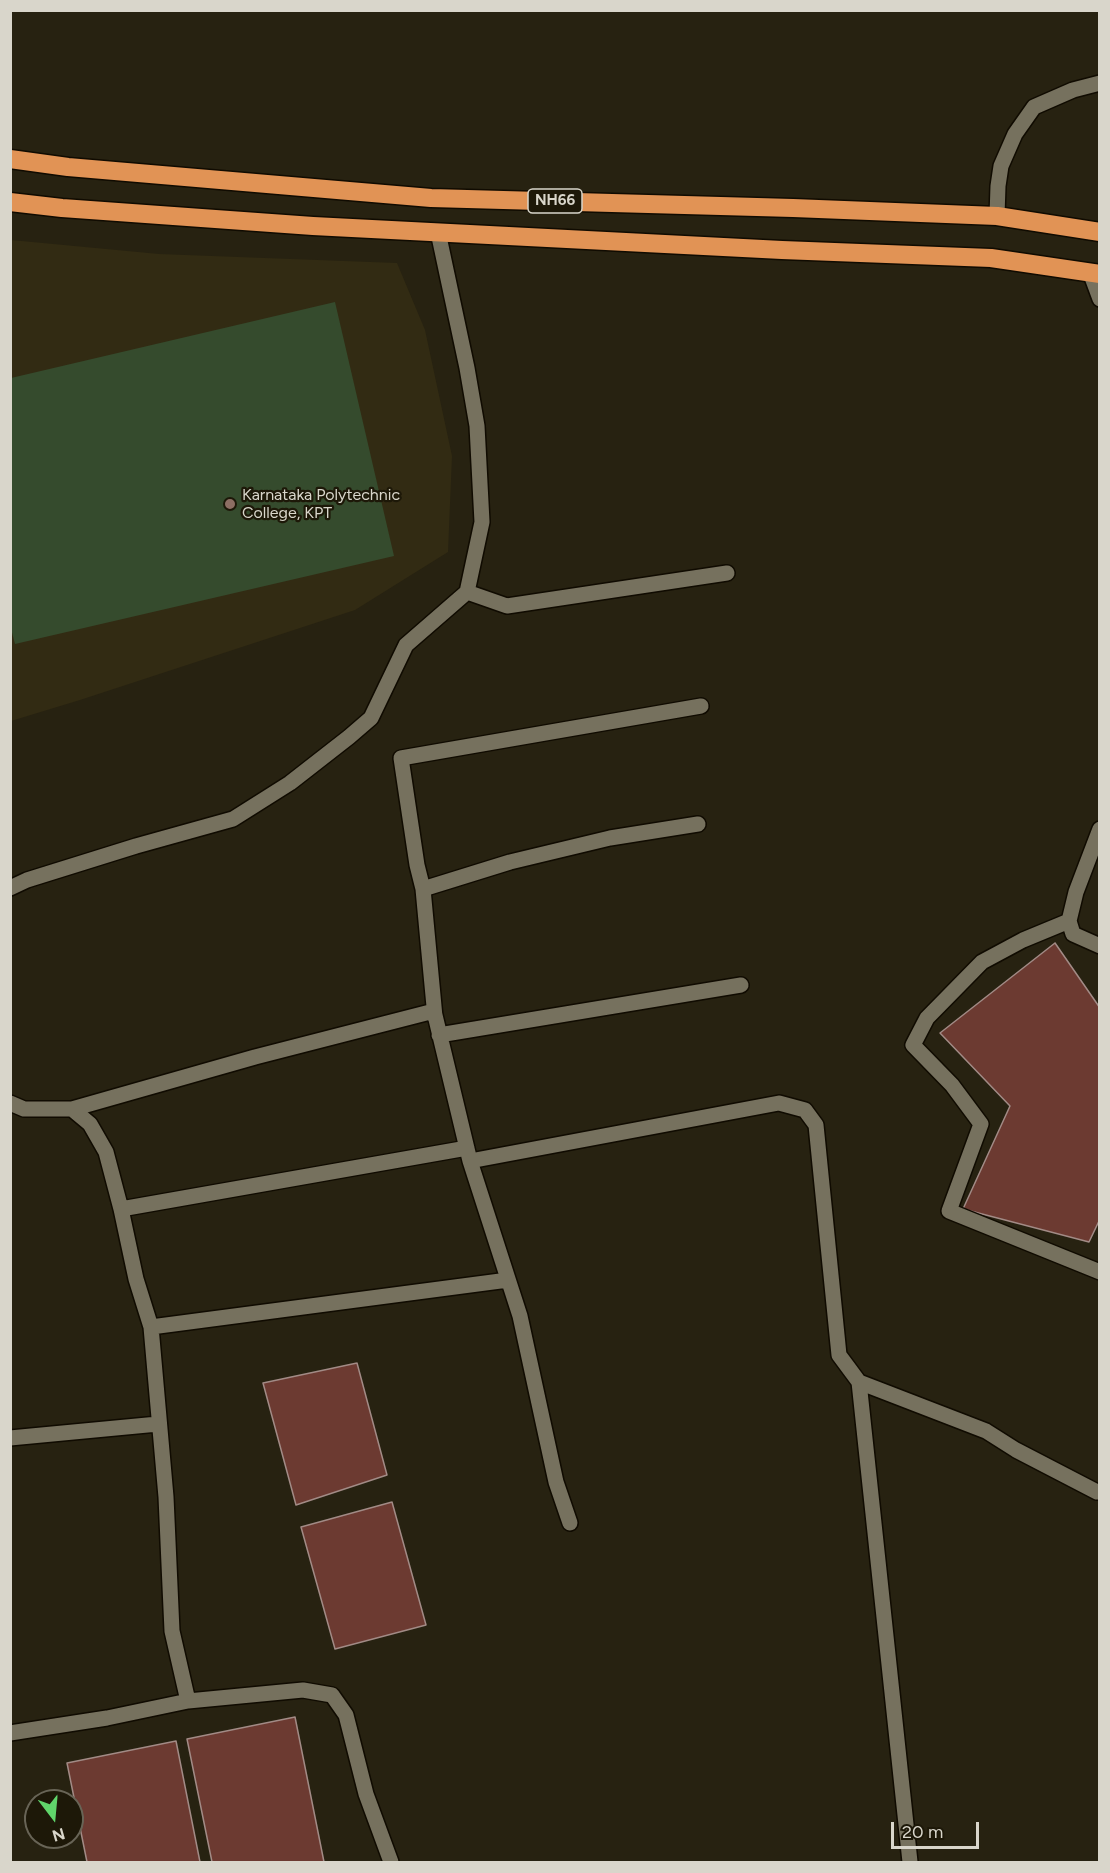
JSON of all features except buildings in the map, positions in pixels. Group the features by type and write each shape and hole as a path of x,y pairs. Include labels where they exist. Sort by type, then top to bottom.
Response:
{"highway":[{"name":"NH66","path":"10,159 68,167 431,198 997,216 1100,232"},
{"name":"NH66","path":"10,202 73,209 290,224 782,250 991,258 1095,273"}],"street":[{"path":"997,216 1001,166 1015,134 1034,107 1073,90 1100,83"},
{"path":"10,888 38,877 233,819 290,783 371,718 406,645 467,592 482,522 477,426 438,232"},
{"path":"1095,273 1100,299"},
{"path":"467,592 507,606 727,573"},
{"path":"435,1017 423,889 417,865 401,758 701,706"},
{"path":"423,889 510,862 610,838 698,824"},
{"path":"1100,829 1076,892 1069,921 1073,934 1100,946"},
{"path":"1069,921 1023,940 982,962 927,1018 913,1045 952,1085 981,1124 949,1211 1100,1272"},
{"path":"439,1035 741,985"},
{"path":"10,1103 24,1109 72,1108 255,1057 434,1011 469,1154 520,1316 556,1482 570,1523"},
{"path":"121,1209 779,1103 805,1110 816,1125 838,1355 859,1382 986,1431 1016,1450 1097,1492"},
{"path":"72,1108 90,1124 106,1152 136,1279 151,1327 166,1497 172,1631 188,1701"},
{"path":"151,1327 508,1280"},
{"path":"859,1382 910,1863"},
{"path":"10,1438 158,1424"},
{"path":"10,1734 107,1718 188,1701 303,1690 332,1695 346,1715 366,1794 391,1863"}],"shaded area":[{"name":"Karnataka Polytechnic College, KPT","path":"11,240 159,254 397,263 425,330 452,456 448,552 355,610 11,721"}],"green space":[{"path":"335,302 394,556 15,644 10,625 11,378"}],"place":[{"name":"Karnataka Polytechnic College, KPT","path":"230,504"}]}
